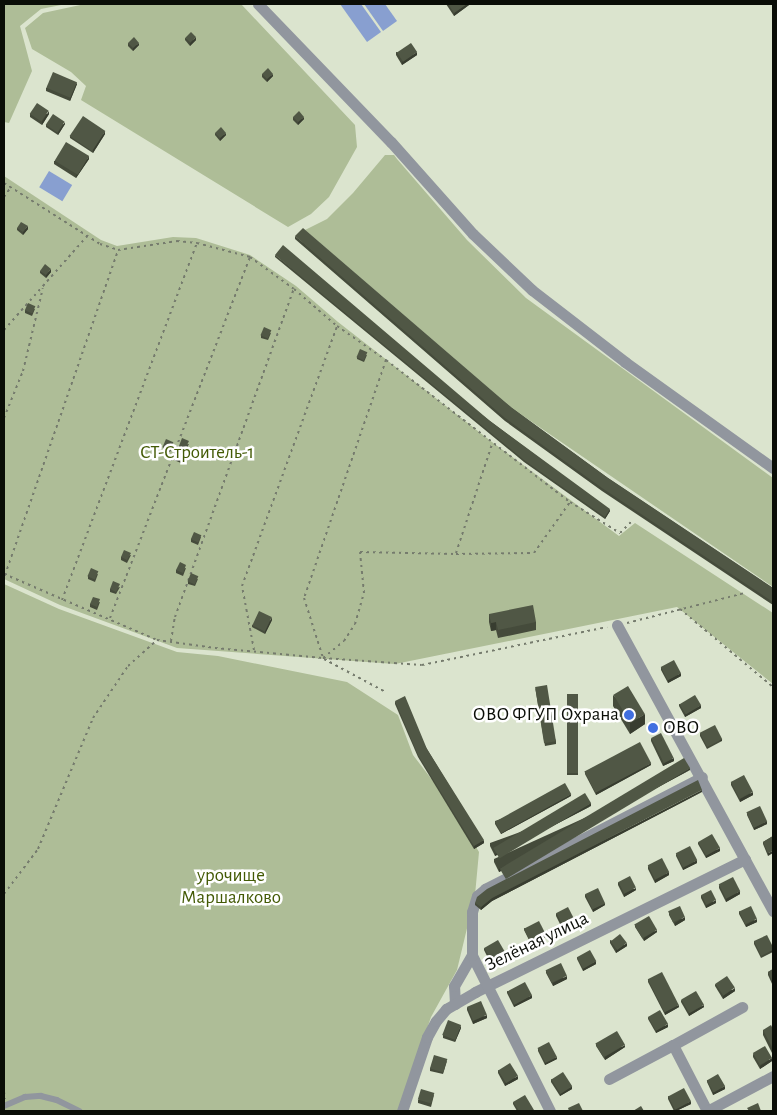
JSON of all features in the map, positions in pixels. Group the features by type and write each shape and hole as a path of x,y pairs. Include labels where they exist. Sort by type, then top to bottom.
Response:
{"street":[{"path":"258,4 392,142 473,234 532,290 625,362 773,468"},
{"path":"617,625 702,777 773,911"},
{"path":"550,1111 472,955 472,912 478,896 485,890 702,777"},
{"name":"Зелёная улица","path":"402,1111 427,1037 436,1020 455,1004 487,986 745,859"},
{"path":"455,1004 454,986 472,955"},
{"path":"609,1079 742,1007"},
{"path":"673,1045 707,1111 773,1076"}],"lane":[{"path":"4,1106 25,1097 41,1096 57,1100 80,1111"}],"path":[{"path":"4,183 100,244 118,250 177,241 197,243 250,257 294,289 337,326 386,360 492,444 570,502 620,534 633,520"},
{"path":"4,197 11,187"},
{"path":"4,330 88,235"},
{"path":"62,600 197,243"},
{"path":"118,250 4,575 110,618 157,640 215,648 422,665 617,625 745,592"},
{"path":"110,618 250,257"},
{"path":"4,418 23,371 43,288"},
{"path":"172,641 175,617 294,289"},
{"path":"254,650 242,586 337,326"},
{"path":"384,691 323,658 304,598 386,360"},
{"path":"456,554 492,444"},
{"path":"323,658 344,641 355,624 364,593 360,552 534,553 570,502"},
{"path":"680,609 773,687"},
{"path":"4,894 38,849 93,718 128,666 157,640"}],"green space":[{"path":"4,4 66,4 41,9 20,26 32,71 9,123 4,122"},
{"path":"85,4 241,4 355,125 357,147 329,197 311,214 288,227 81,100 86,86 71,72 32,49 25,28 43,13"},
{"path":"385,155 394,155 467,240 526,298 773,478 773,587 513,409 305,230 327,219 353,193"},
{"name":"СТ-Строитель-1","path":"4,176 101,240 117,246 173,237 196,238 250,255 296,286 338,322 492,442 619,536 635,523 773,613 773,684 677,607 395,664 177,648 60,605 4,579"},
{"name":"урочище Маршалково","path":"4,584 59,609 177,652 218,656 347,682 398,715 413,755 449,802 479,852 475,895 457,970 431,1017 399,1111 4,1111"}],"water":[{"path":"340,4 361,4 381,32 367,42"},
{"path":"364,4 385,4 397,21 383,31"},
{"path":"49,171 72,185 62,201 39,187"}],"building":[{"path":"448,4 467,4 454,13"},
{"path":"191,32 196,37 190,43 185,38"},
{"path":"134,37 139,43 133,48 128,43"},
{"path":"411,43 417,52 403,62 397,53"},
{"path":"268,68 273,74 267,79 262,74"},
{"path":"53,72 77,82 70,98 46,88"},
{"path":"37,103 49,111 41,122 30,114"},
{"path":"299,111 304,117 298,122 293,117"},
{"path":"53,114 65,122 57,133 46,125"},
{"path":"83,116 105,131 92,151 70,136"},
{"path":"221,127 226,133 220,138 215,133"},
{"path":"66,142 89,156 78,175 55,161"},
{"path":"21,222 28,226 23,232 17,228"},
{"path":"303,228 512,408 608,478 773,588 773,602 602,488 505,418 295,236"},
{"path":"283,245 490,421 610,509 605,517 524,460 275,255"},
{"path":"45,264 51,269 46,275 40,271"},
{"path":"28,303 35,306 32,313 25,310"},
{"path":"264,327 271,330 268,338 260,335"},
{"path":"360,349 367,352 364,360 356,357"},
{"path":"182,438 189,441 185,449 179,446"},
{"path":"166,439 173,442 170,450 162,447"},
{"path":"177,450 184,453 181,460 174,458"},
{"path":"194,532 201,535 198,542 191,539"},
{"path":"124,550 131,553 127,560 121,557"},
{"path":"180,562 186,565 183,573 176,570"},
{"path":"91,568 98,571 95,579 87,576"},
{"path":"191,573 198,576 195,584 187,581"},
{"path":"113,581 120,584 116,592 110,589"},
{"path":"93,597 100,599 97,607 90,604"},
{"path":"533,605 536,622 498,630 496,622 491,623 489,614"},
{"path":"259,611 272,617 265,631 252,626"},
{"path":"674,660 681,673 668,680 661,667"},
{"path":"547,685 556,741 544,743 535,687"},
{"path":"628,686 645,714 630,723 613,695"},
{"path":"567,694 578,694 578,773 567,773"},
{"path":"695,695 701,705 686,715 680,704"},
{"path":"405,696 427,749 484,840 474,846 418,755 395,701"},
{"path":"715,725 722,739 707,747 700,733"},
{"path":"661,733 674,758 664,763 651,738"},
{"path":"640,742 651,763 596,793 584,772"},
{"path":"684,758 690,768 506,879 500,869"},
{"path":"744,775 753,792 740,799 731,782"},
{"path":"698,780 702,790 492,898 481,907 475,903 477,897 487,889"},
{"path":"565,783 571,794 501,833 495,822"},
{"path":"585,793 591,803 499,858 493,848"},
{"path":"760,806 767,821 754,828 746,812"},
{"path":"712,834 720,848 706,856 698,842"},
{"path":"773,836 773,851 768,853 763,842"},
{"path":"690,846 697,860 683,868 676,853"},
{"path":"662,858 669,872 655,880 648,865"},
{"path":"630,876 636,888 624,893 618,882"},
{"path":"733,877 740,891 726,899 719,884"},
{"path":"598,888 605,903 592,909 585,894"},
{"path":"711,890 716,900 706,905 701,895"},
{"path":"680,906 685,917 673,922 668,911"},
{"path":"751,906 757,919 745,924 739,911"},
{"path":"568,907 574,919 562,924 556,913"},
{"path":"649,916 657,930 642,938 634,924"},
{"path":"539,921 546,935 531,943 524,929"},
{"path":"620,934 627,943 617,950 611,941"},
{"path":"767,935 773,950 761,956 754,941"},
{"path":"498,940 506,954 492,962 484,948"},
{"path":"590,950 596,961 583,969 577,957"},
{"path":"561,963 567,976 552,983 546,970"},
{"path":"773,969 773,983 768,972"},
{"path":"662,972 679,1005 665,1012 648,979"},
{"path":"727,976 735,988 723,995 715,984"},
{"path":"525,982 532,995 514,1005 507,991"},
{"path":"696,991 704,1005 689,1013 681,999"},
{"path":"481,1001 487,1015 473,1021 467,1007"},
{"path":"660,1010 668,1024 656,1031 648,1017"},
{"path":"448,1020 461,1025 455,1040 442,1035"},
{"path":"771,1025 773,1029 773,1049 763,1030"},
{"path":"617,1031 625,1045 603,1057 595,1044"},
{"path":"549,1042 557,1057 546,1063 538,1048"},
{"path":"765,1046 772,1058 760,1065 753,1053"},
{"path":"434,1055 447,1059 443,1072 430,1068"},
{"path":"510,1063 518,1076 506,1083 498,1070"},
{"path":"563,1072 572,1086 561,1094 551,1080"},
{"path":"718,1074 725,1086 714,1093 707,1080"},
{"path":"684,1088 691,1101 675,1110 668,1096"},
{"path":"421,1089 434,1093 431,1104 418,1100"},
{"path":"525,1095 533,1111 519,1111 513,1102"},
{"path":"579,1103 583,1111 569,1111 568,1108"},
{"path":"758,1103 761,1111 749,1111 747,1108"},
{"path":"641,1106 644,1111 633,1111"}],"place":[{"name":"ОВО ФГУП Охрана","path":"629,715"},
{"name":"ОВО","path":"653,728"}]}
